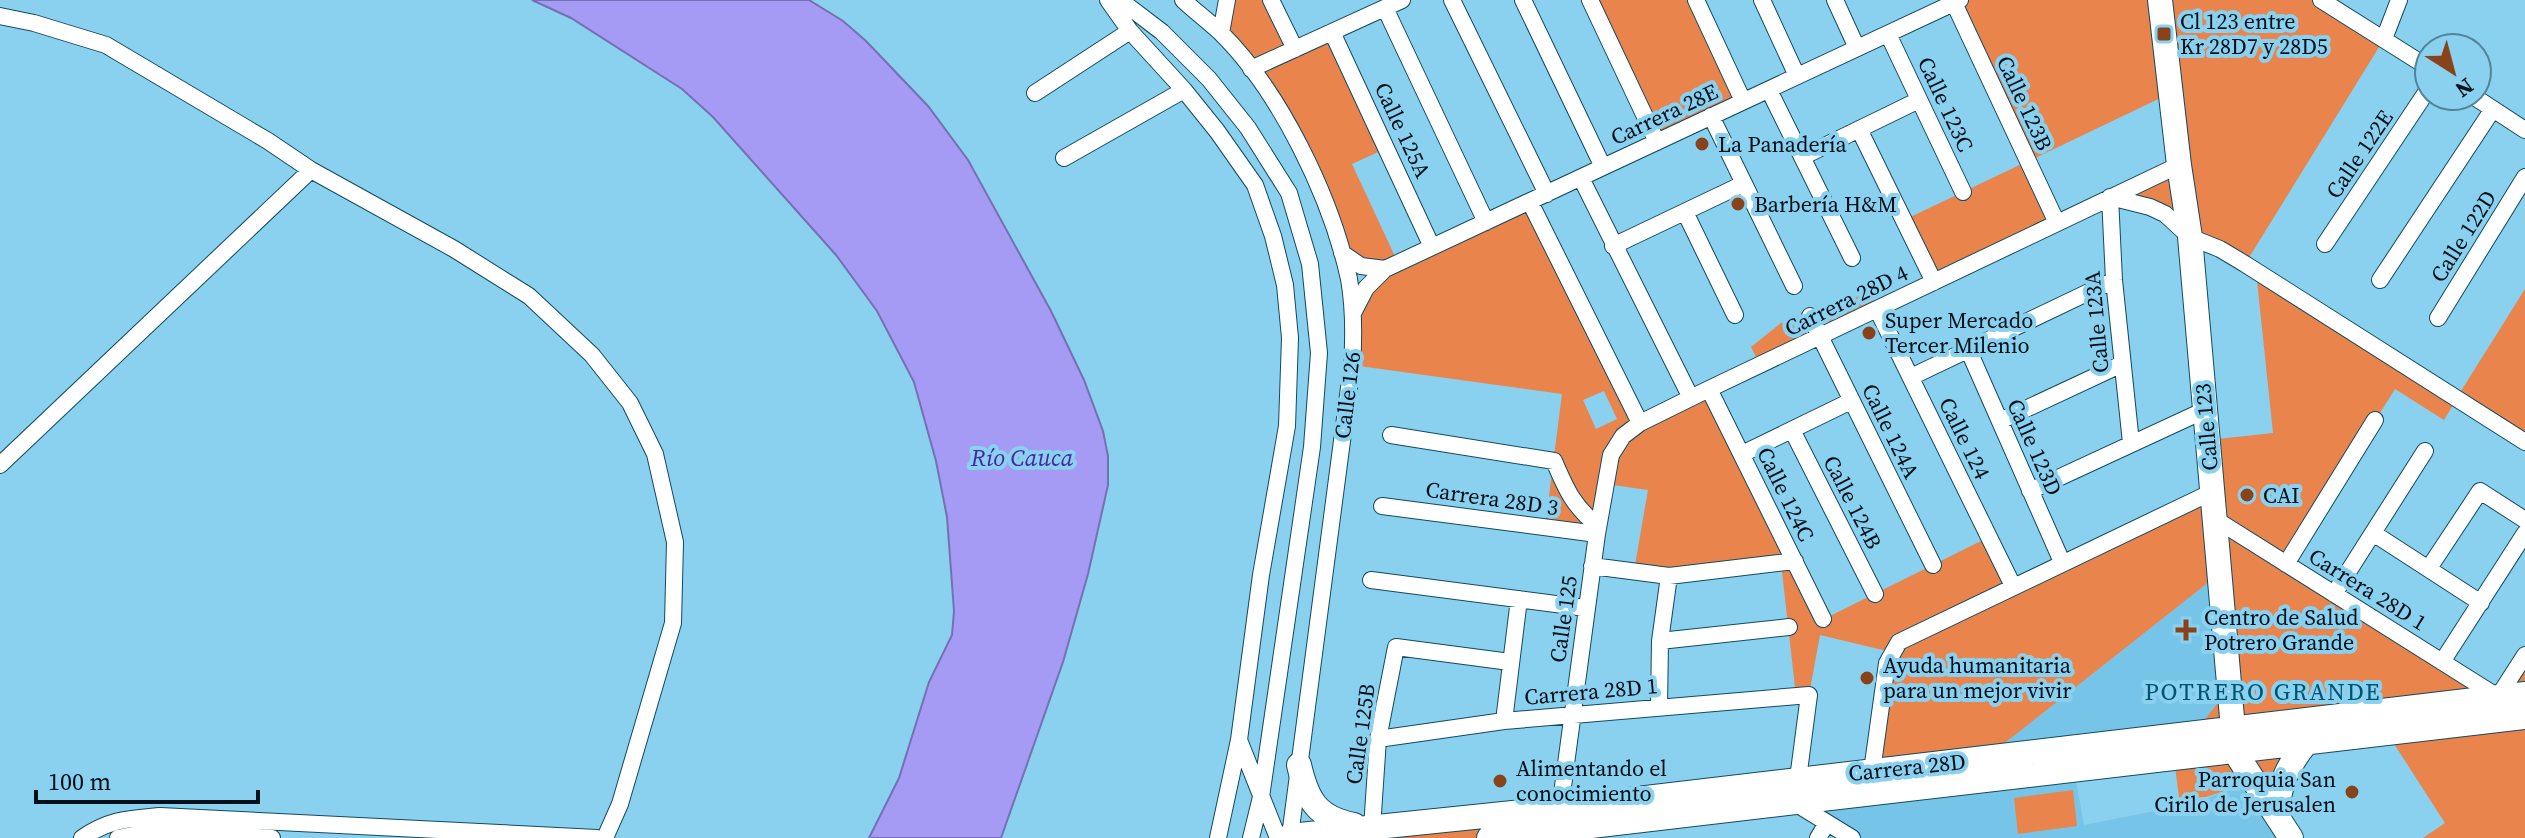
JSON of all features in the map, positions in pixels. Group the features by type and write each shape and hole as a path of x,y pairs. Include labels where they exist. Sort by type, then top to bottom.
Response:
{"street":[{"path":"1108,0 1130,31 1217,131 1255,185 1273,236 1285,285 1290,338 1287,426 1261,575 1239,740 1218,838"},
{"path":"1120,0 1162,32 1209,79 1248,128 1289,193 1310,264 1319,353 1312,447 1261,797 1251,838"},
{"name":"Calle 126","path":"1183,0 1221,33 1251,69 1294,133 1324,203 1349,281 1354,336 1352,365 1299,765 1285,837"},
{"path":"1221,33 1227,0"},
{"path":"1271,0 1295,49"},
{"path":"1251,69 1402,0"},
{"path":"1452,0 1547,194"},
{"path":"1523,0 1603,167"},
{"path":"1590,0 1657,142"},
{"path":"1696,0 1743,101"},
{"path":"1762,0 1797,76"},
{"path":"1835,0 1857,48"},
{"name":"Calle 123","path":"2160,0 2190,237 2234,741 2291,838"},
{"path":"2384,39 2399,0"},
{"name":"Carrera 28E","path":"1353,314 1366,288 1385,269 1957,2"},
{"name":"Calle 123B","path":"1957,2 2057,223"},
{"path":"2328,2 2413,58"},
{"path":"1385,8 1486,222"},
{"path":"0,16 106,45 311,170 454,249 529,296 592,355 630,403 655,454 675,542 673,623 620,804 605,838"},
{"path":"1035,93 1130,31"},
{"name":"Calle 125A","path":"1332,32 1432,247"},
{"name":"Calle 123C","path":"1888,34 1963,192"},
{"path":"1064,158 1184,90"},
{"path":"1769,90 1852,258"},
{"path":"1802,157 1919,100"},
{"path":"2493,109 2525,130"},
{"name":"Calle 122E","path":"2325,244 2413,112"},
{"path":"2380,280 2491,112"},
{"path":"1711,116 1794,286"},
{"path":"1859,129 1934,282"},
{"name":"Carrera 28D 4","path":"1611,455 1623,436 1640,423 2179,165"},
{"path":"0,465 311,170"},
{"name":"Calle 122D","path":"2438,318 2525,177"},
{"path":"1581,178 1691,398"},
{"path":"1613,246 1743,184"},
{"path":"2110,197 2158,210 2190,237 2220,249 2256,271 2525,442"},
{"name":"Calle 123A","path":"2110,197 2114,280 2131,443"},
{"path":"1530,202 1640,423"},
{"path":"1685,212 1735,315"},
{"path":"1342,253 1361,266 1385,269"},
{"path":"1911,377 2114,280"},
{"name":"Calle 124","path":"1877,309 2013,586"},
{"name":"Calle 124A","path":"1810,316 1933,565"},
{"name":"Calle 123D","path":"1968,349 2062,562"},
{"path":"2000,421 2122,364"},
{"name":"Calle 124C","path":"1709,389 1823,619"},
{"path":"1742,454 1851,401"},
{"path":"2030,491 2205,410"},
{"path":"2286,564 2375,420"},
{"name":"Calle 124B","path":"1792,430 1875,594"},
{"path":"1391,435 1554,461 1574,504 1597,530"},
{"path":"2334,594 2425,451"},
{"name":"Calle 125","path":"1557,826 1597,530 1611,455"},
{"path":"2429,568 2480,491 2525,520"},
{"path":"1872,771 1887,663 1899,642 2212,492"},
{"name":"Carrera 28D 3","path":"1382,506 1597,530"},
{"name":"Carrera 28D 1","path":"2215,519 2498,697"},
{"path":"2373,533 2481,603"},
{"path":"2442,662 2525,533"},
{"path":"1592,566 1669,576 1795,561"},
{"path":"1659,707 1660,641 1669,576"},
{"path":"1371,580 1586,608"},
{"path":"1504,721 1519,599"},
{"path":"1660,641 1789,627"},
{"name":"Calle 125B","path":"1372,828 1378,739 1396,647 1510,662"},
{"path":"2498,697 2525,655"},
{"name":"Carrera 28D","path":"1489,838 1796,791 2234,741 2525,694"},
{"name":"Carrera 28D 1","path":"1378,739 1504,721 1809,695 1796,791"},
{"name":"Carrera 28D","path":"1796,791 1872,771 2234,741 2308,741 2525,717"},
{"path":"1239,740 1261,797 1285,837"},
{"path":"2277,816 2285,776 2308,741"},
{"path":"1299,765 1304,789 1327,817 1337,822 1372,828"},
{"path":"1796,791 1827,823 1852,838"},
{"path":"82,838 119,819 160,816 597,838"},
{"path":"1818,838 1827,823"},
{"name":"Carrera 28D","path":"1285,837 1372,828 1557,826"},
{"path":"118,838 157,830 272,838"}],"shaded area":[{"path":"1227,0 1271,0 1295,49 1332,32 1387,148 1352,164 1398,263 1530,202 1640,422 1709,389 1824,619 1989,537 2012,585 2212,492 2208,440 2273,433 2256,271 2456,399 2525,289 2525,442 2456,400 2444,420 2395,389 2286,563 2498,697 2525,655 2525,838 2423,838 2445,823 2387,733 2307,741 2278,800 2254,782 2180,805 2174,759 1489,838 1289,838 1871,771 1891,652 1820,635 1809,695 1796,696 1781,563 1634,571 1648,490 1606,484 1597,534 1545,527 1562,394 1352,365 1353,314 1375,277 1351,261 1294,133 1221,33","holes":["1604,391 1617,419 1596,429 1583,400","2219,574 2222,698 2195,727 1987,757"]},
{"path":"1590,0 1696,0 1743,101 1657,142"},
{"path":"1960,0 2321,0 2384,39 2245,264 2165,214 2110,197 2179,165 2171,93 2029,161 2057,223 1934,282 1904,220 2028,161"},
{"path":"1869,292 1877,309 1760,365 1751,347 1781,323 1793,317 1810,316"},
{"name":"Centro de Salud Potrero Grande","path":"2220,573 2222,698 2195,727 1985,758"},
{"path":"2074,770 2084,825 2190,804 2254,782 2291,838 1852,838 1795,803"},
{"path":"2073,790 2077,826 2018,834 2014,798"}],"water":[{"name":"Río Cauca","path":"532,0 809,0 843,21 866,41 928,106 968,160 1051,311 1084,380 1103,431 1108,456 1108,485 1088,574 1063,662 1001,838 869,838 899,778 929,682 952,635 954,611 947,517 936,461 914,382 877,311 836,255 713,117 682,89 571,18"}],"place":[{"name":"Cl 123 entre Kr 28D7 y 28D5","path":"2164,34"},
{"name":"La Panadería","path":"1702,144"},
{"name":"Barbería H&M","path":"1738,204"},
{"name":"Super Mercado Tercer Milenio","path":"1869,333"},
{"name":"CAI","path":"2247,495"},
{"name":"Centro de Salud Potrero Grande","path":"2186,630"},
{"name":"Ayuda humanitaria para un mejor vivir","path":"1867,678"},
{"name":"Alimentando el conocimiento","path":"1500,781"},
{"name":"Parroquia San Cirilo de Jerusalen","path":"2352,792"}],"district":[{"name":"POTRERO GRANDE","path":"2263,691"}]}
